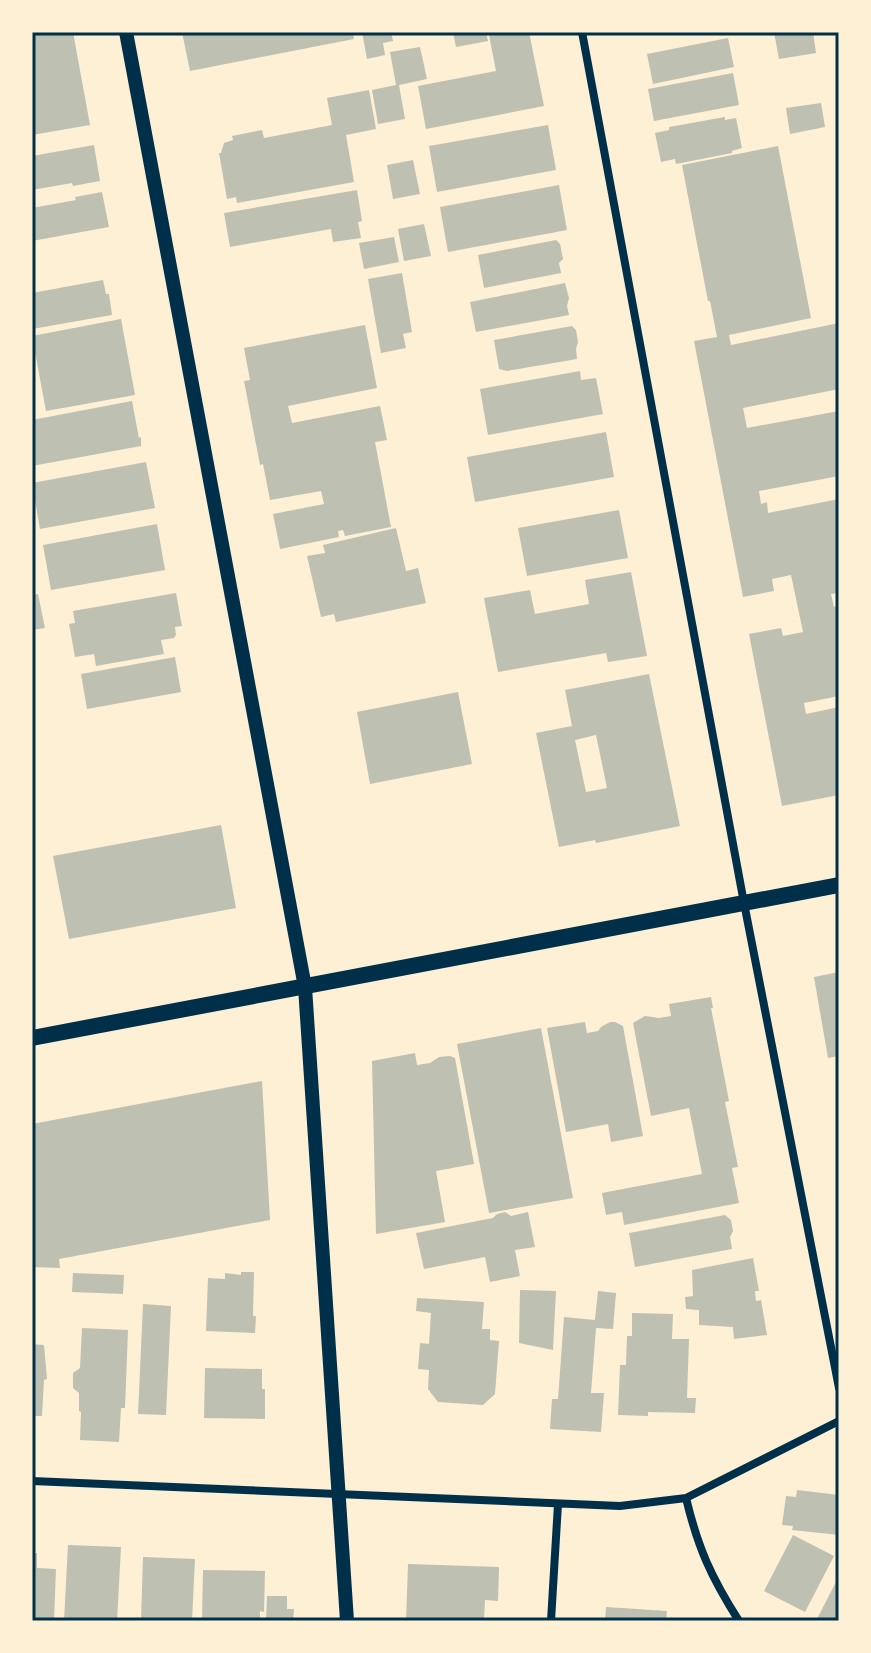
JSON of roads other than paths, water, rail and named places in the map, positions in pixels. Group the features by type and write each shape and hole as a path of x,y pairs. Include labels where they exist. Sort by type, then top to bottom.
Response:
{"main road":[{"path":"32,1038 839,885"}],"street":[{"path":"126,32 305,987 347,1621"},
{"path":"582,32 744,903 839,1388"},
{"path":"32,1481 620,1506 686,1498 839,1421"},
{"path":"686,1498 705,1561 739,1621"},
{"path":"551,1621 558,1504"}]}
